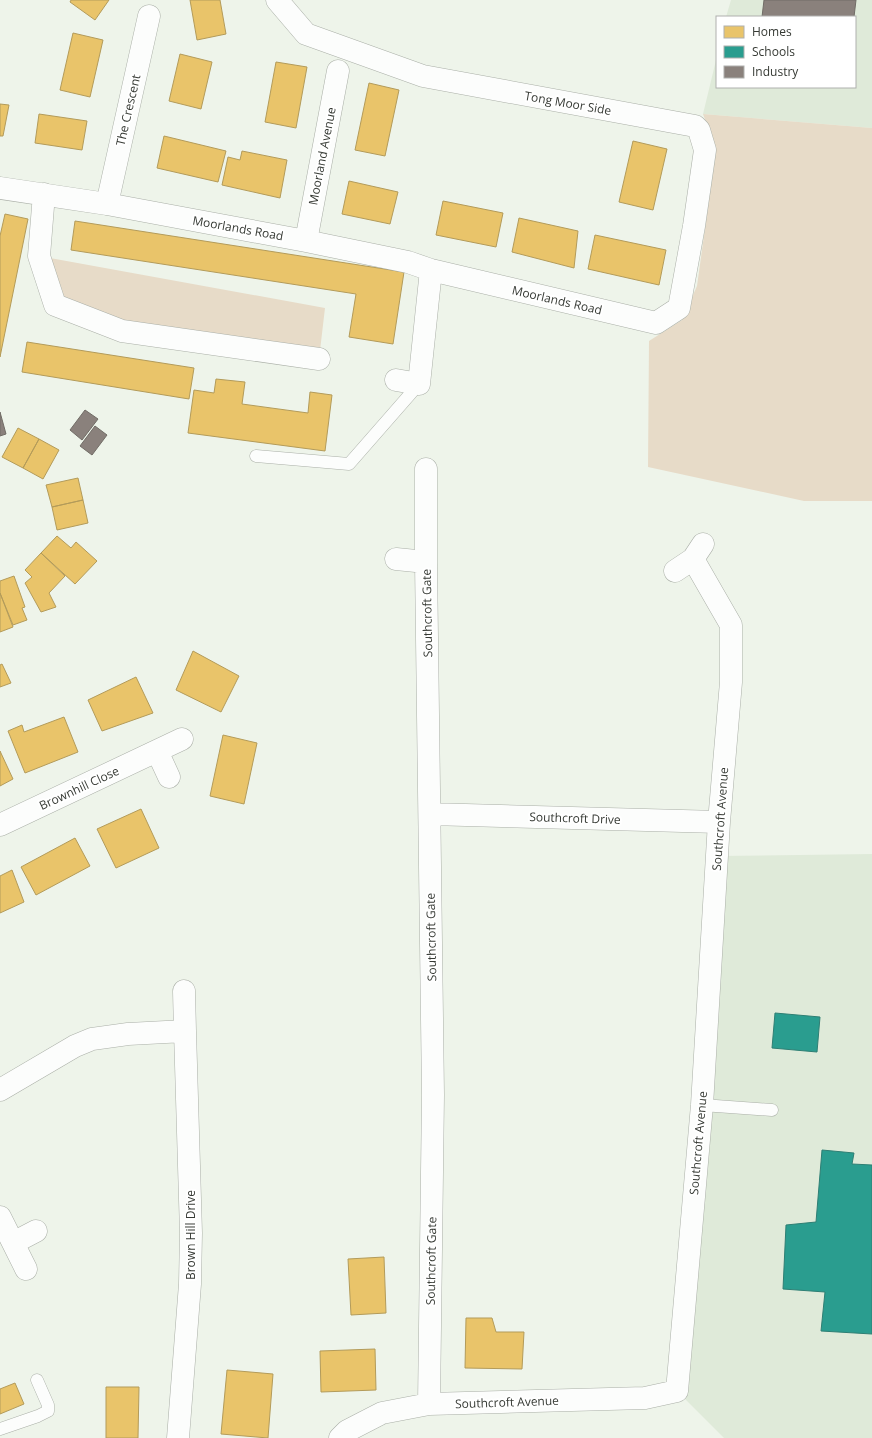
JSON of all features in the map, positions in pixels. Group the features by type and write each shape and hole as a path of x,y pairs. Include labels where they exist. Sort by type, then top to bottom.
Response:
{"street":[{"name":"Tong Moor Side","path":"277,0 306,34 423,76 695,126 699,130 705,150 694,226 679,308"},
{"name":"The Crescent","path":"107,204 149,16"},
{"name":"Moorland Avenue","path":"306,241 338,71"},
{"name":"Moorlands Road","path":"0,188 107,204 306,241 408,262 431,270 656,323 679,308"},
{"path":"44,194 39,256 54,305 122,331 319,359"},
{"path":"396,380 419,384 431,270"},
{"name":"Southcroft Gate","path":"426,469 433,1095 429,1404"},
{"name":"Southcroft Avenue","path":"340,1438 347,1431 382,1413 429,1404 645,1398 677,1391 702,1105 719,822 731,682 731,625 698,551 675,571"},
{"path":"396,559 426,562"},
{"name":"Brownhill Close","path":"0,825 182,739"},
{"path":"157,750 169,777"},
{"name":"Southcroft Drive","path":"430,814 719,822"},
{"name":"Brown Hill Drive","path":"178,1438 190,1284 191,1233 184,991"},
{"path":"0,1090 75,1046 92,1039 128,1034 185,1032"},
{"path":"0,1217 26,1269"},
{"path":"13,1243 36,1231"}],"lane":[{"path":"256,456 350,464 419,384"},
{"path":"702,1105 772,1110"},
{"path":"0,1428 38,1416 48,1411 48,1405 37,1380"}],"shaded area":[{"path":"731,0 872,0 872,128 703,114 716,60 716,88 856,88 856,16 726,16"},
{"path":"703,114 872,128 872,501 804,501 648,467 649,341 682,320 697,286 716,149"},
{"path":"39,256 325,308 319,359 122,331 55,305"},
{"path":"872,854 872,1438 724,1438 677,1391 717,856"}],"building: Homes":[{"path":"71,0 109,0 95,20 70,2"},
{"path":"190,0 220,0 226,34 197,40"},
{"path":"73,33 103,40 90,97 60,90"},
{"path":"180,54 212,62 201,109 169,101"},
{"path":"276,62 307,67 296,128 265,122"},
{"path":"369,83 399,90 385,156 355,150"},
{"path":"0,104 9,105 3,136 0,136"},
{"path":"39,114 87,121 82,150 35,143"},
{"path":"164,136 226,151 218,182 157,168"},
{"path":"633,141 667,149 653,210 619,202"},
{"path":"242,151 287,160 280,198 222,185 228,157 240,160"},
{"path":"349,181 398,192 390,224 342,214"},
{"path":"443,201 503,213 496,247 436,235"},
{"path":"5,214 28,219 0,357 0,236"},
{"path":"519,218 578,231 574,268 512,252"},
{"path":"75,221 404,272 393,344 349,337 356,294 71,250"},
{"path":"595,235 666,250 659,285 588,269"},
{"path":"27,342 194,368 189,399 22,372"},
{"path":"216,379 245,382 242,404 308,413 310,392 332,395 325,451 188,433 194,390 214,393"},
{"path":"18,428 39,439 23,468 2,457"},
{"path":"39,439 59,450 43,479 23,468"},
{"path":"78,478 83,500 52,507 46,485"},
{"path":"83,500 88,523 57,530 52,507"},
{"path":"57,536 71,548 76,542 97,561 75,584 41,553"},
{"path":"41,553 65,576 49,593 56,607 41,612 25,583 32,577 25,570"},
{"path":"14,576 25,607 22,608 27,620 13,625 0,593 0,581"},
{"path":"0,593 13,627 0,632"},
{"path":"193,651 239,676 221,712 176,690"},
{"path":"2,664 11,683 0,687 0,665"},
{"path":"136,677 153,713 102,731 88,700"},
{"path":"64,717 78,752 25,773 8,731 22,725 24,732"},
{"path":"223,735 257,743 244,804 210,796"},
{"path":"0,751 13,779 0,786"},
{"path":"141,809 159,848 116,868 97,829"},
{"path":"75,838 90,866 36,895 21,867"},
{"path":"12,870 24,902 0,913 0,876"},
{"path":"384,1257 386,1313 351,1315 348,1259"},
{"path":"466,1318 492,1318 496,1332 524,1332 522,1369 465,1368"},
{"path":"375,1349 376,1390 321,1392 320,1351"},
{"path":"227,1370 273,1374 268,1438 221,1434"},
{"path":"15,1383 24,1404 0,1414 0,1389"},
{"path":"106,1387 139,1387 138,1438 106,1438"}],"building: Schools":[{"path":"775,1013 820,1017 817,1052 772,1048"},
{"path":"822,1150 854,1153 852,1164 872,1165 872,1334 821,1331 825,1292 783,1289 786,1225 816,1222"}],"building: Industry":[{"path":"764,0 856,0 854,16 762,16"},
{"path":"85,410 98,419 82,440 70,430"},
{"path":"0,412 6,434 0,436"},
{"path":"95,426 107,435 92,455 80,446"}]}
